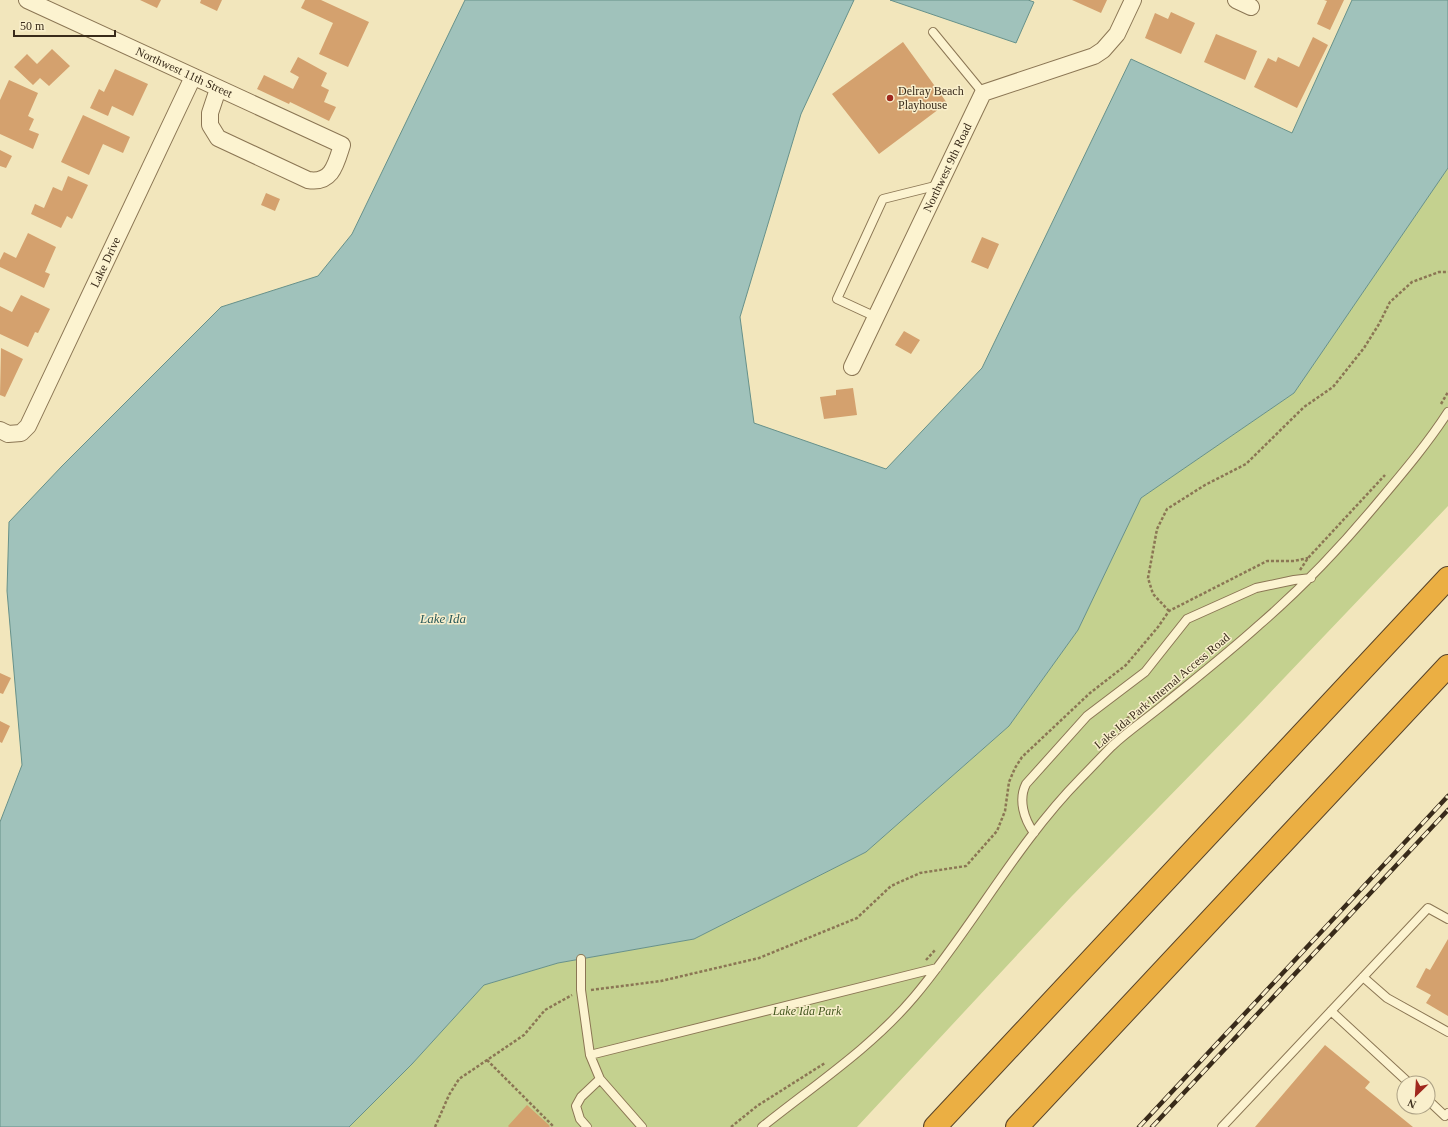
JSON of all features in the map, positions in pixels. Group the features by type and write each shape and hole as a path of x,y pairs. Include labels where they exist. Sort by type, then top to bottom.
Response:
{"highway":[{"path":"935,1127 1448,578"},
{"path":"1017,1127 1448,666"}],"street":[{"name":"Northwest 11th Street","path":"27,0 342,145 334,169 328,176 317,182 308,180 218,138 210,125 210,113 218,89"},
{"path":"983,93 1094,56 1117,34 1134,0"},
{"path":"1236,0 1251,7"},
{"name":"Lake Drive","path":"4,432 21,433 28,426 193,77"},
{"name":"Northwest 9th Road","path":"852,368 983,93"}],"lane":[{"path":"933,32 983,93"},
{"path":"876,317 837,299 883,199 939,184"},
{"name":"Lake Ida Park Internal Access Road","path":"762,1127 826,1077 884,1028 912,999 938,968 1043,820 1114,745 1244,639 1311,578 1334,554 1413,461 1448,412"},
{"path":"1034,833 1028,825 1024,811 1022,792 1026,784 1087,716 1145,672 1187,619 1256,588 1311,578"},
{"path":"1222,1127 1428,908 1447,916"},
{"path":"581,959 581,990 590,1055 600,1079 642,1127"},
{"path":"590,1055 938,968"},
{"path":"1363,977 1387,998 1448,1032"},
{"path":"1331,1011 1400,1075"},
{"path":"587,1127 580,1118 576,1106 581,1097 600,1079"},
{"path":"1436,1107 1447,1116"}],"path":[{"path":"1169,611 1153,594 1148,578 1157,529 1167,509 1205,485 1246,464 1304,407 1333,387 1368,342 1390,302 1412,282 1439,272 1448,272"},
{"path":"435,1127 449,1095 459,1079 524,1035 545,1010 564,998 581,990 601,990 661,981 759,958 857,918 891,886 920,873 966,866 997,831 1005,811 1009,782 1022,757 1090,693 1126,665 1158,627 1169,611 1267,561 1294,561 1308,558"},
{"path":"487,1060 554,1127"}],"green space":[{"name":"Lake Ida Park","path":"1448,168 1448,506 1246,718 1071,897 857,1127 349,1127 412,1064 484,985 558,963 694,939 866,852 1009,726 1078,630 1141,498 1294,393"}],"water":[{"name":"Lake Ida","path":"465,0 854,0 801,114 740,317 754,423 886,469 982,368 1131,59 1292,133 1352,0 1448,0 1448,168 1294,393 1141,498 1078,630 1009,726 866,852 694,939 558,963 484,985 412,1064 349,1127 0,1127 0,822 22,765 7,591 9,522 62,466 221,307 318,276 352,234"},
{"path":"890,0 1028,0 1034,2 1016,43"}],"building":[{"path":"140,0 161,0 157,8"},
{"path":"201,0 222,0 217,11 200,3"},
{"path":"305,0 321,0 369,22 348,67 319,54 333,23 301,8"},
{"path":"1072,0 1107,0 1101,13"},
{"path":"1324,0 1344,0 1330,30 1317,24 1327,1"},
{"path":"1171,12 1195,23 1181,54 1145,38 1155,13 1168,19"},
{"path":"1216,34 1257,51 1245,80 1204,62"},
{"path":"1313,37 1328,45 1297,108 1254,87 1268,58 1276,62 1278,57 1299,67"},
{"name":"Delray Beach Playhouse","path":"903,42 947,103 879,154 832,94"},
{"path":"52,49 70,66 49,86 40,78 33,85 14,67 27,54 37,64"},
{"path":"298,57 327,73 321,86 329,90 324,102 336,107 329,121 290,102 289,104 257,89 264,75 293,89 299,77 290,72"},
{"path":"115,69 148,84 133,116 112,106 108,116 90,108 99,89 104,92"},
{"path":"9,80 38,93 28,116 34,119 29,130 39,134 33,149 0,134 0,100"},
{"path":"83,115 130,137 123,153 103,144 89,175 61,162"},
{"path":"0,150 12,156 6,168 0,166"},
{"path":"68,176 88,185 72,219 67,216 61,228 31,214 35,204 44,208 53,187 62,191"},
{"path":"266,193 280,199 275,211 261,205"},
{"path":"28,233 56,247 45,272 50,274 44,288 0,267 0,260 4,252 16,258"},
{"path":"982,237 999,244 988,269 971,262"},
{"path":"21,295 50,309 38,333 35,332 28,347 0,334 0,306 12,312"},
{"path":"904,331 920,340 911,354 895,345"},
{"path":"1,348 23,359 5,397 0,395"},
{"path":"853,388 857,415 824,419 820,397 836,395 836,390"},
{"path":"0,673 11,678 3,694 0,693"},
{"path":"0,721 10,726 2,743 0,742"},
{"path":"1448,939 1448,1016 1426,1003 1431,995 1416,987 1426,968 1430,970"},
{"path":"1325,1045 1370,1082 1365,1088 1396,1113 1396,1115 1398,1115 1413,1127 1255,1127"},
{"path":"527,1105 550,1126 509,1127 508,1126"}],"railway":[{"path":"1139,1127 1448,796"},
{"path":"1152,1127 1448,810"}],"place":[{"name":"Delray Beach Playhouse","path":"890,98"}]}
